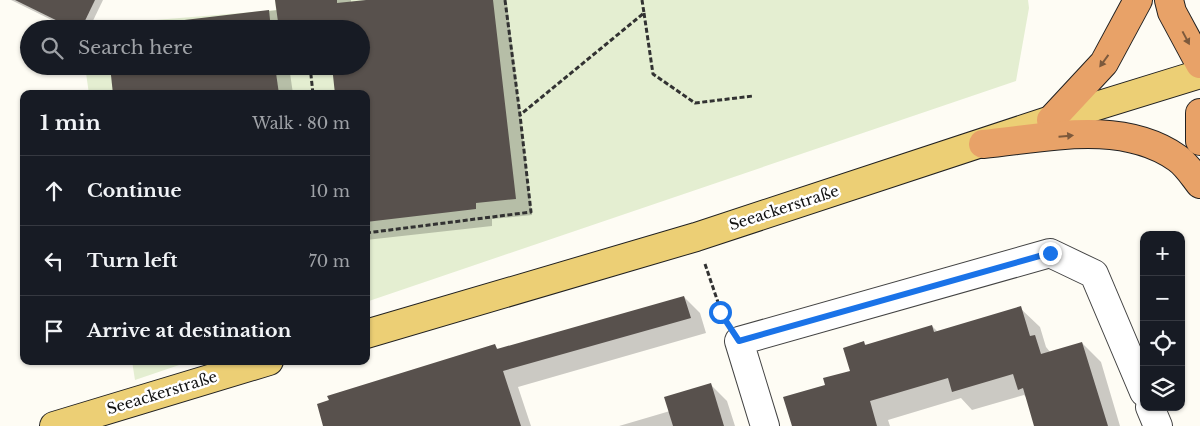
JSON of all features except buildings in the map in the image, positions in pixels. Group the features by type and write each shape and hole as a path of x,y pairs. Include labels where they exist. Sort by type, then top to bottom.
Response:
{"highway":[{"path":"1051,120 1104,62 1138,0"},
{"path":"1169,0 1172,12 1200,64"},
{"path":"1200,113 1200,141"},
{"path":"983,144 1090,134 1128,136 1156,145 1179,159 1200,184"}],"main road":[{"name":"Seeackerstraße","path":"370,333 696,237 983,144 1051,120 1200,74"},
{"name":"Seeackerstraße","path":"54,426 257,365"}],"street":[{"path":"765,426 739,341 1050,253 1094,274 1140,383"},
{"path":"1152,411 1158,426"}],"path":[{"path":"370,232 531,212 505,0"},
{"path":"642,0 653,74 694,103 753,96"},
{"path":"520,115 644,13"},
{"path":"311,75 313,90"},
{"path":"696,237 720,312 739,341"}],"green space":[{"path":"275,0 1028,0 1029,8 1016,81 370,301 370,90 88,90 86,75 370,75 370,20 155,20 276,10"},
{"path":"133,365 179,365 135,380"}],"route":[{"path":"720,312 739,341 1050,253"}]}
